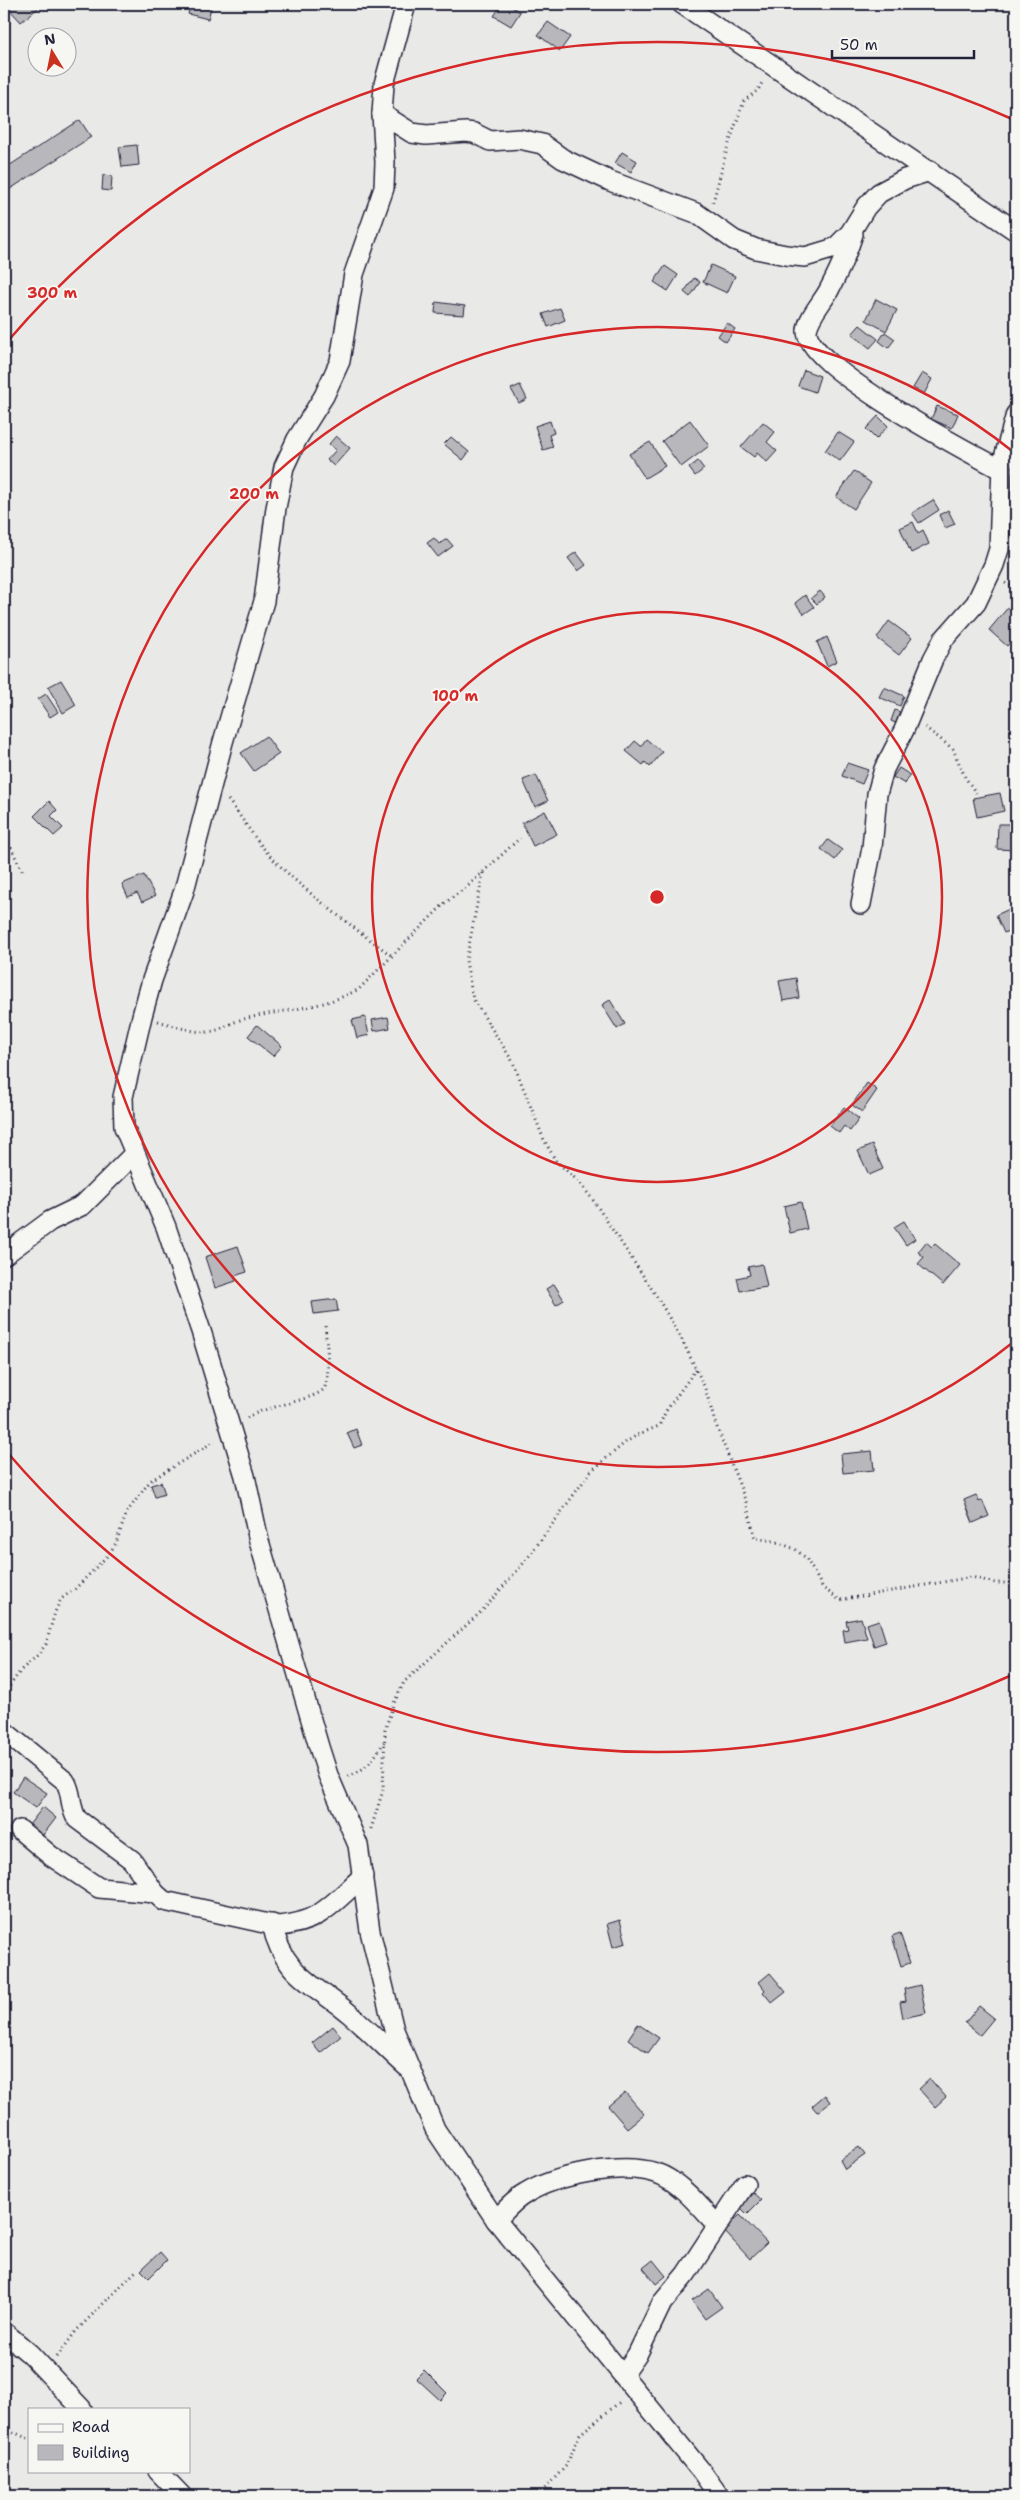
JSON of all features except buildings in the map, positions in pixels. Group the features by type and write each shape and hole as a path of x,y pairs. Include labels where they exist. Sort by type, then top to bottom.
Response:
{"street":[{"path":"406,4 384,84 382,114 385,162 384,188 354,274 340,361 324,396 297,440 284,467 276,508 264,601 184,891 152,980 140,1021 123,1097 124,1127 166,1227 201,1331 245,1476 259,1541 328,1775 358,1845 370,1931 394,2030 434,2129 496,2220 702,2472 719,2496"},
{"path":"682,4 1016,231"},
{"path":"382,114 412,133 426,135 474,132 490,141 518,139 542,144 563,159 610,181 696,213 734,240 756,249 806,257 835,248 856,223 866,207 884,189 905,179 930,171"},
{"path":"856,223 849,246 829,290 810,320 807,331 809,342 840,371 892,409 1002,470"},
{"path":"861,904 872,848 877,794 884,769 910,717 924,678 943,640 976,603 994,565 999,549 1002,470 1016,414"},
{"path":"4,1255 50,1221 83,1205 134,1154"},
{"path":"4,1731 66,1781 71,1791 74,1814 77,1819 132,1860 154,1893 164,1901 186,1908 272,1924 297,1925 314,1919 363,1876"},
{"path":"20,1830 51,1856 99,1888 154,1893"},
{"path":"272,1924 280,1949 299,1977 351,2015 410,2070"},
{"path":"496,2220 523,2194 544,2184 582,2175 625,2170 655,2172 667,2178 683,2190 717,2225"},
{"path":"628,2381 637,2355 662,2303 686,2274 745,2184"},
{"path":"4,2332 47,2372 81,2408"},
{"path":"159,2472 182,2496"}],"path":[{"path":"707,222 727,149 744,101 761,85 766,61"},
{"path":"910,717 953,749 965,776 976,793"},
{"path":"215,775 221,790 249,831 274,860 296,881 392,956"},
{"path":"4,834 23,872"},
{"path":"140,1021 157,1021 180,1028 205,1032 220,1030 239,1021 295,1011 342,999 359,989 445,903 483,873 520,838"},
{"path":"483,873 466,961 473,999 514,1062 544,1140 556,1160 580,1183 593,1200 659,1300 696,1369 746,1502 753,1535 795,1549 806,1558 823,1588 840,1600 972,1578 995,1583 1016,1584"},
{"path":"4,1694 21,1670 38,1655 46,1644 55,1612 61,1599 80,1584 109,1554 116,1543 126,1512 150,1481 231,1430 251,1415 287,1402 320,1394 324,1389 326,1368 325,1324"},
{"path":"358,1845 370,1831 381,1798 385,1730 393,1705 404,1682 482,1611 527,1559 592,1471 626,1442 639,1434 660,1426 666,1411 696,1369"},
{"path":"328,1775 357,1774 367,1766 385,1740"},
{"path":"47,2372 76,2331 136,2270"},
{"path":"538,2496 566,2466 580,2434 620,2402 628,2381"},
{"path":"4,2428 28,2439"}]}
